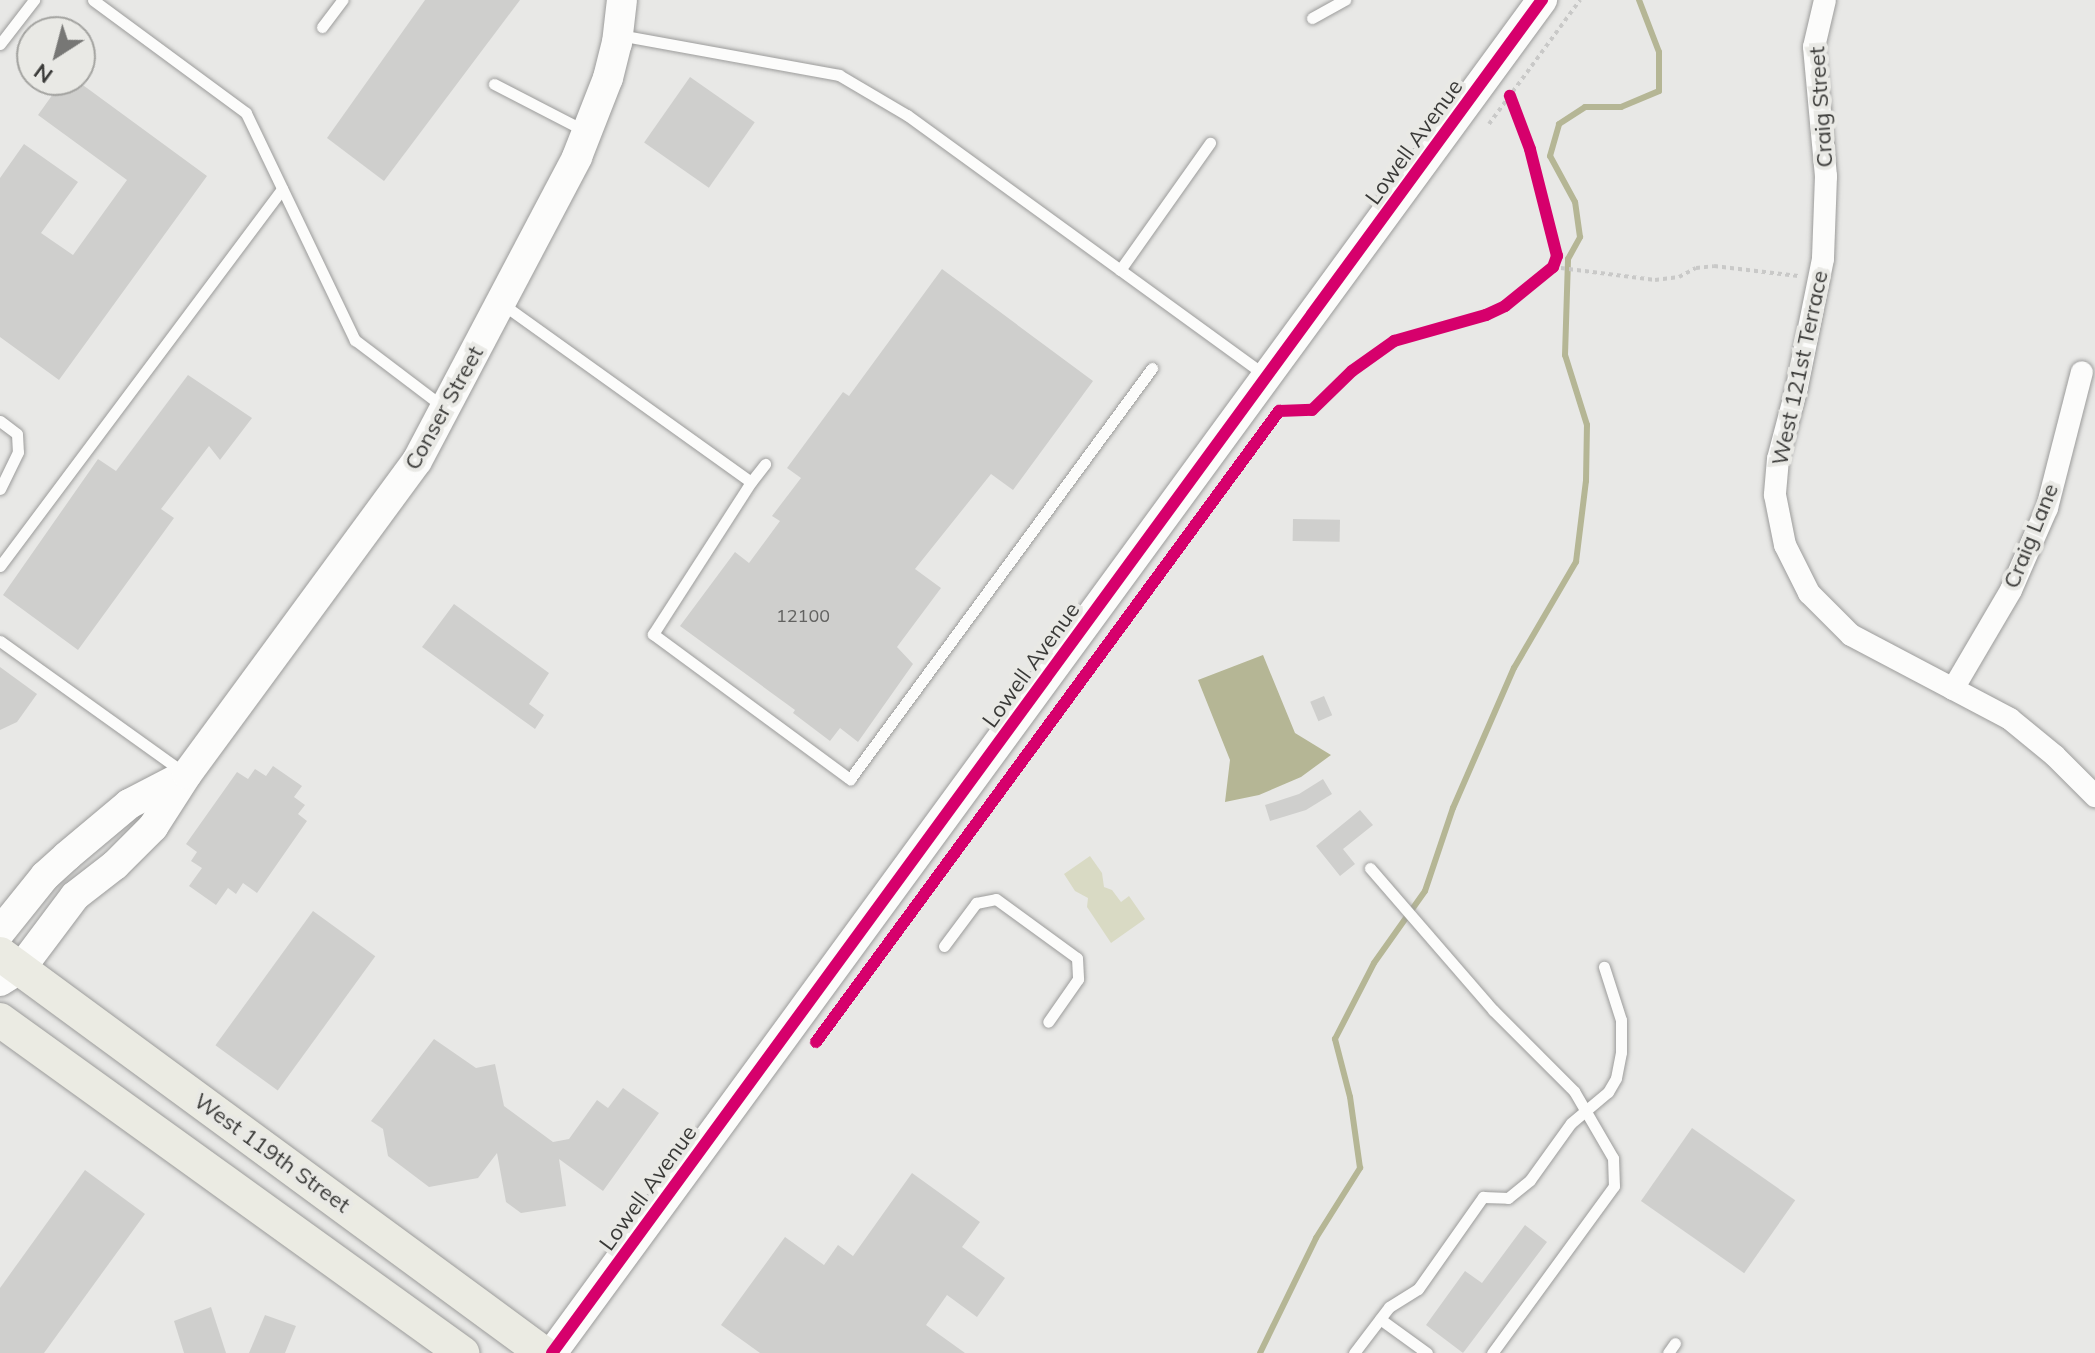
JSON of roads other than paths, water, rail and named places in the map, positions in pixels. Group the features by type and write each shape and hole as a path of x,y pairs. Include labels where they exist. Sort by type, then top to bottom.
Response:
{"main road":[{"name":"West 119th Street","path":"7,968 543,1353"},
{"path":"0,1020 462,1353"}],"street":[{"name":"Conser Street","path":"7,968 75,896 115,865 153,827 187,774 417,461 587,133 608,78 622,0"},
{"name":"Lowell Avenue","path":"552,1353 1542,0"},
{"name":"Craig Street","path":"1824,215 1822,104 1814,47 1825,0"},
{"name":"West 121st Terrace","path":"1824,215 1819,280 1778,459 1775,495 1785,545 1809,593 1851,635 1994,709 2032,736 2095,796"},
{"name":"Craig Lane","path":"1953,689 2011,590 2047,508 2082,372"},
{"name":"Conser Street","path":"0,932 45,876 67,856 129,804 187,774"}],"lane":[{"path":"0,44 34,0"},
{"path":"93,0 246,113 355,340 446,409"},
{"path":"322,27 342,0"},
{"path":"1312,18 1345,0"},
{"path":"618,35 839,75 907,115 1267,377"},
{"path":"494,84 587,133"},
{"path":"1120,270 1210,143"},
{"path":"0,566 282,189"},
{"path":"500,302 751,482"},
{"path":"765,464 653,634 850,779 1152,368"},
{"path":"0,421 17,434 18,452 0,489"},
{"path":"0,641 187,774"},
{"path":"1370,868 1493,1010 1574,1091 1613,1158 1614,1186 1492,1353"},
{"path":"944,946 976,903 996,899 1077,958 1078,979 1048,1022"},
{"path":"1354,1353 1389,1307 1418,1289 1483,1197 1508,1198 1530,1180 1571,1123 1608,1092 1616,1078 1621,1052 1621,1020 1604,967"},
{"path":"1380,1319 1427,1353"}],"waterway":[{"path":"1260,1353 1316,1238 1360,1168 1350,1097 1335,1039 1374,963 1425,891 1453,808 1514,668 1576,562 1586,481 1587,425 1565,355 1568,259 1580,237 1575,202 1550,156 1559,124 1585,107 1621,107 1659,91 1659,52 1639,0"}]}
